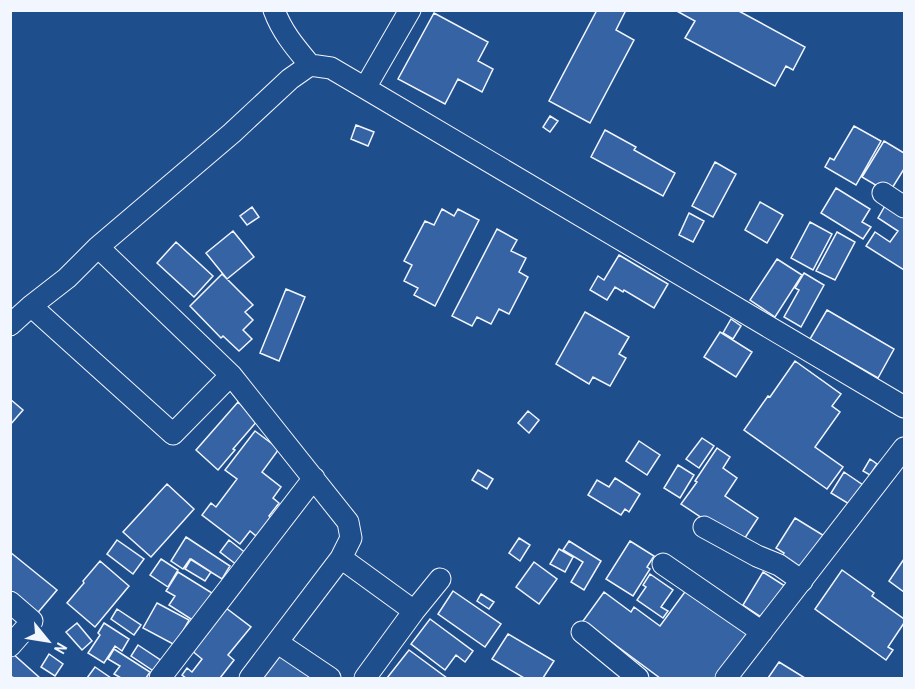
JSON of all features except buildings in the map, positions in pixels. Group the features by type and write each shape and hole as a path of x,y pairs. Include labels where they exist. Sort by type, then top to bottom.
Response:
{"street":[{"path":"274,10 286,35 310,64 331,68 904,407"},
{"path":"365,88 410,10"},
{"path":"10,325 67,278 98,247 310,64"},
{"path":"883,193 904,207"},
{"path":"98,247 231,375 348,522 351,538 341,558 250,678"},
{"path":"31,306 173,434 231,375"},
{"path":"726,678 904,447"},
{"path":"160,678 314,478"},
{"path":"704,527 757,556 779,565 802,581"},
{"path":"341,558 414,611"},
{"path":"663,564 762,632"},
{"path":"373,675 414,611 440,579"},
{"path":"10,602 32,621 10,646"},
{"path":"582,632 638,678"},
{"path":"278,643 330,678"}]}
